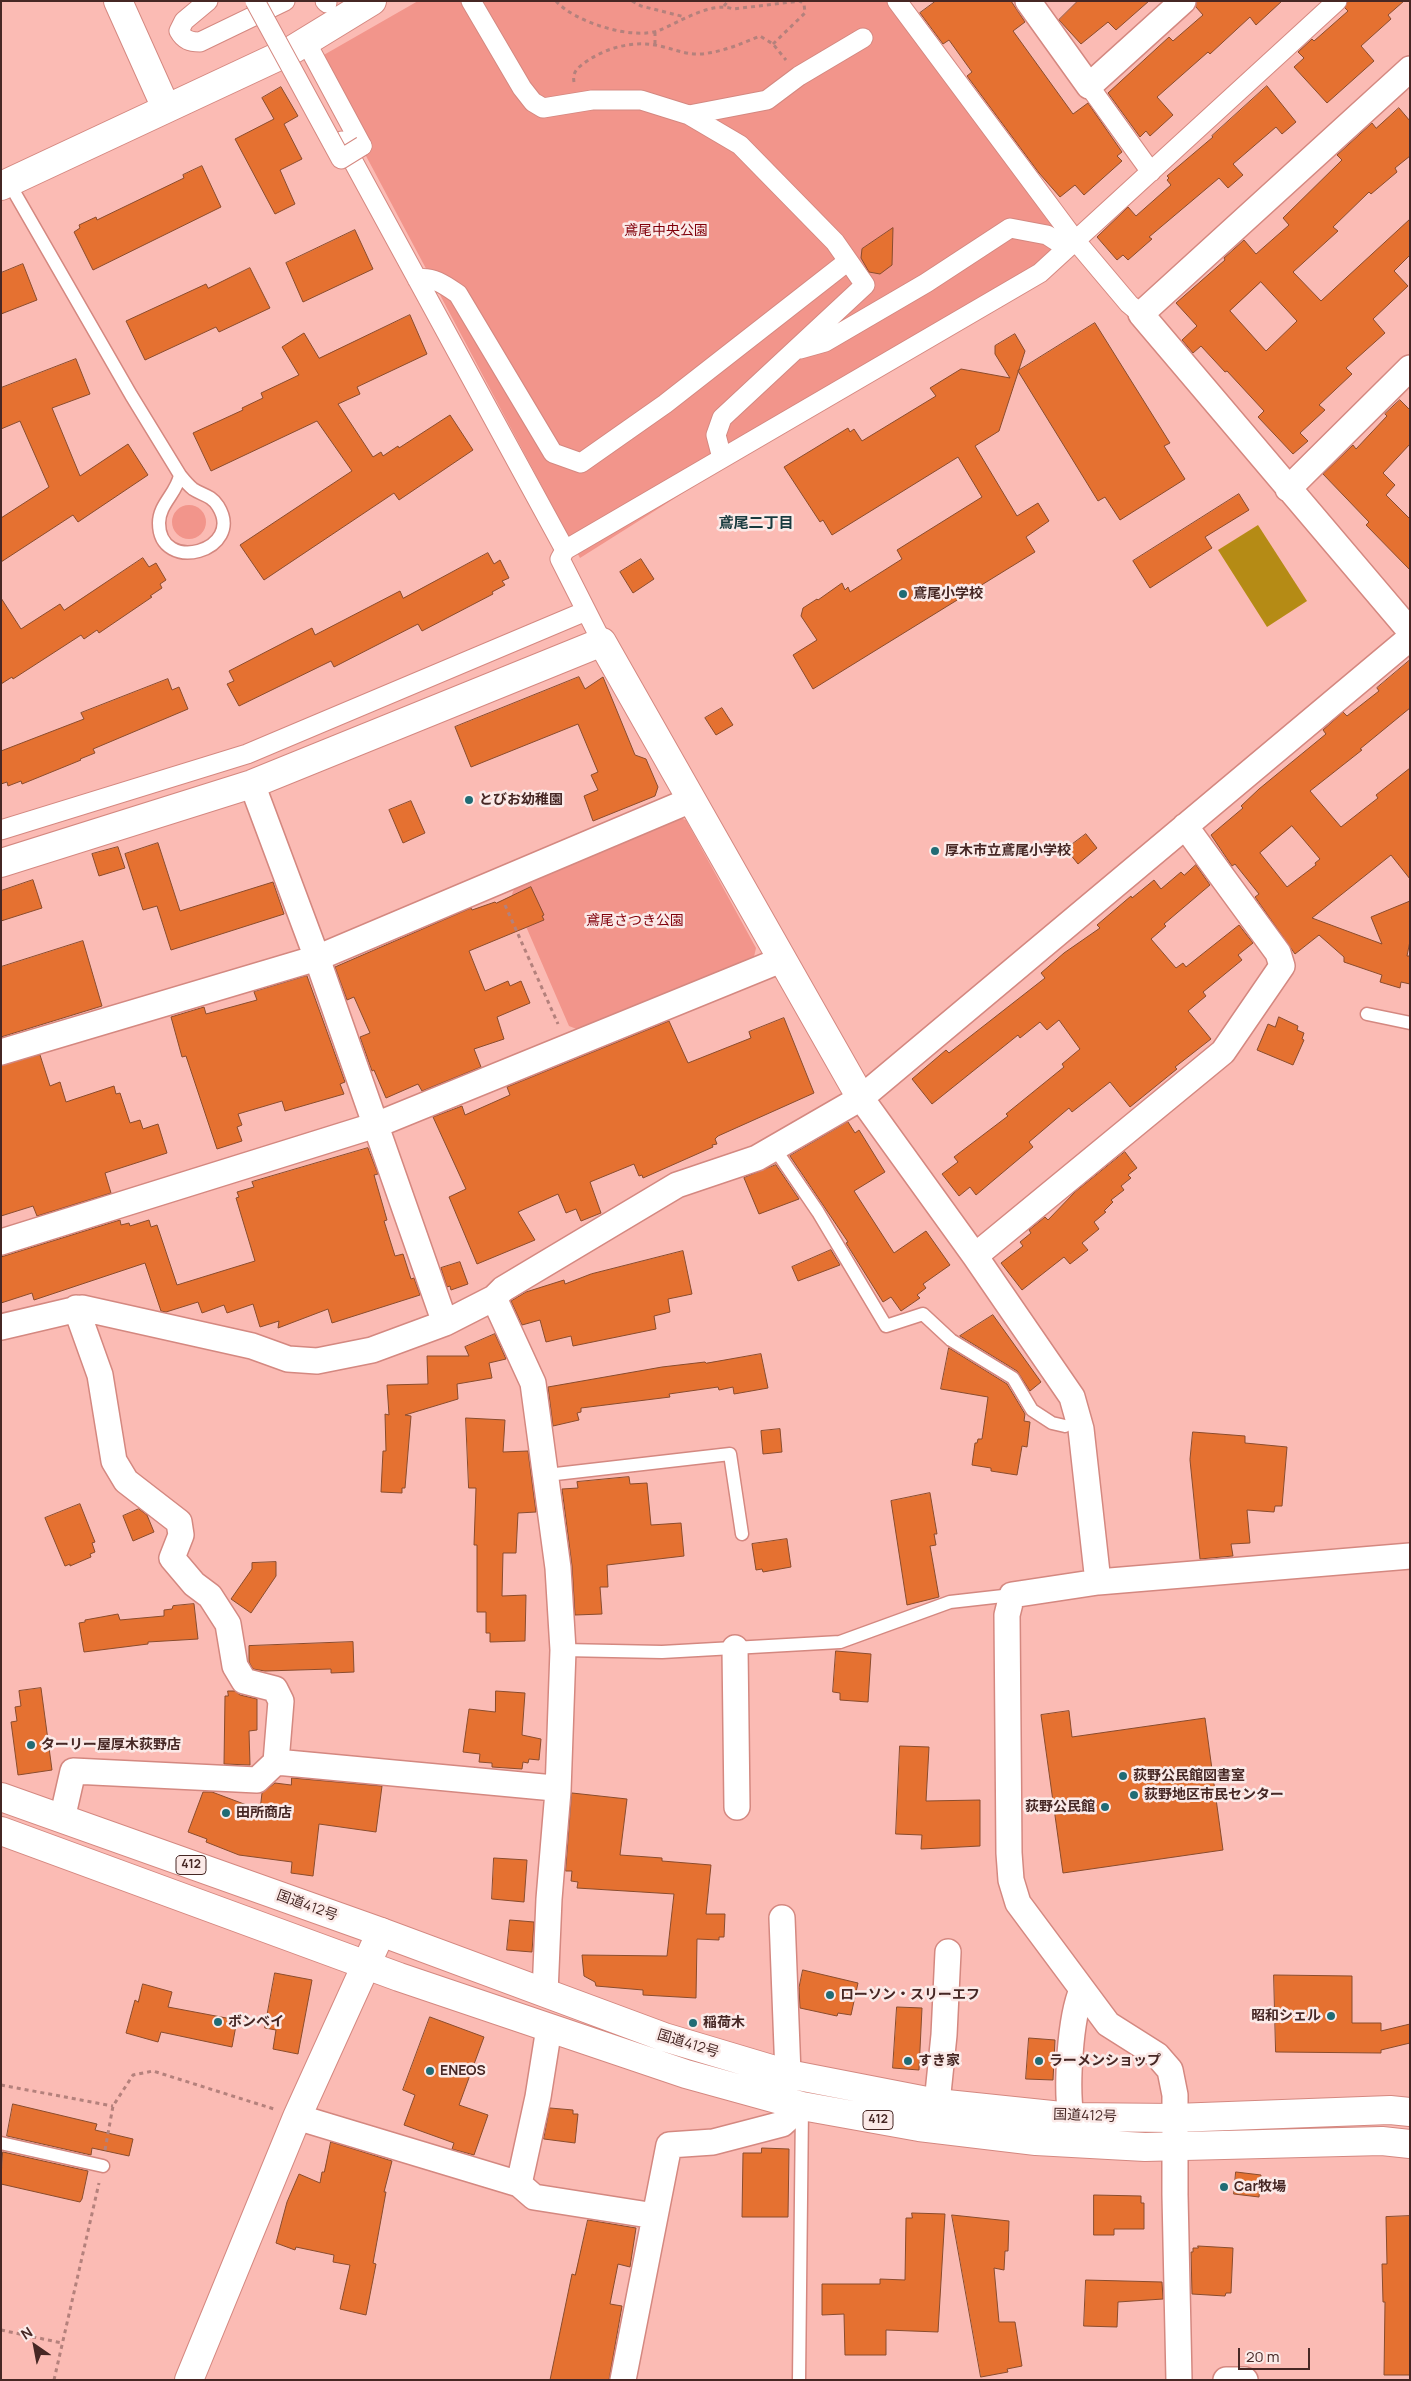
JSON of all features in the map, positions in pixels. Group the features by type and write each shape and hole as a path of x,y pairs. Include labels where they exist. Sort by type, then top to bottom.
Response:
{"main road":[{"path":"118,1 166,108"},
{"path":"5,184 299,46 372,1"},
{"path":"1,863 252,784 602,642 861,1098"},
{"name":"国道412号","path":"1,1797 381,1932 664,2037 788,2074 937,2103 1071,2117 1175,2118 1390,2110 1410,2112"},
{"name":"国道412号","path":"1,1831 367,1966 686,2074 802,2106 919,2127 1036,2141 1145,2147 1382,2142 1410,2144"},
{"path":"189,2380 297,2116 381,1932"}],"street":[{"path":"208,1 184,21 179,31 183,38 192,42 200,42 285,1"},
{"path":"255,1 340,159 362,146 299,46"},
{"path":"471,1 522,88 533,102 543,108 592,100 641,100 689,115 740,145 835,242 865,285 722,418 716,435 722,458"},
{"path":"1028,1 1151,172"},
{"path":"1089,86 1183,1"},
{"path":"602,642 560,559 565,550 1040,273 1337,1"},
{"path":"905,4 1071,244 1141,314 1410,631"},
{"path":"689,115 767,100 799,76 864,38"},
{"path":"299,46 417,279 565,550"},
{"path":"1141,314 1410,69"},
{"path":"798,349 825,342 926,283 1010,228 1047,235 1071,244"},
{"path":"417,279 427,277 446,285 458,294 552,453 582,463 666,404 848,261"},
{"path":"1288,489 1410,368"},
{"path":"1,830 247,754 586,611"},
{"path":"1,1327 76,1308 252,1346 288,1359 317,1361 372,1350 446,1322 494,1298 503,1289 677,1185 757,1158 861,1098 1410,638"},
{"path":"252,784 317,958 446,1322"},
{"path":"1,1052 317,958 692,800"},
{"path":"976,1256 1223,1052 1282,966 1278,953 1185,826"},
{"path":"1,1242 376,1125 781,960"},
{"path":"861,1098 976,1256 1072,1397 1073,1428 1098,1582"},
{"path":"494,1298 533,1383 547,1475 558,1568 563,1650 558,1791 549,1899 545,1993"},
{"path":"62,1819 73,1771 257,1780 276,1762 281,1701 275,1689 244,1682 235,1666 228,1624 210,1596 194,1584 172,1558 181,1535 179,1522 126,1481 114,1461 100,1375 76,1308"},
{"path":"1179,2380 1175,2095 1170,2070 1157,2055 1108,2024 1018,1903 1011,1880 1009,1853 1007,1614 1012,1595 1098,1582 1410,1556"},
{"path":"735,1648 737,1807"},
{"path":"276,1762 554,1788 558,1791"},
{"path":"782,1918 788,2074"},
{"path":"937,2103 944,2035 948,1952"},
{"path":"1071,2117 1068,2096 1069,2078 1076,2005 1082,1990"},
{"path":"520,2184 538,2097 549,2028"},
{"path":"622,2380 669,2145 713,2142 782,2124 802,2106"},
{"path":"297,2116 520,2184 534,2197 655,2216"},
{"path":"1226,2380 1245,2380"}],"lane":[{"path":"5,184 180,475 195,490 208,495 214,500 221,512 220,532 215,542 200,552 178,551 169,545 163,537 159,523 160,513 179,484 180,475"},
{"path":"170,498 183,491 195,490"},
{"path":"1367,1014 1410,1022"},
{"path":"775,1149 818,1212 886,1326 923,1314 951,1340 1013,1378 1032,1410 1052,1424 1073,1428"},
{"path":"547,1475 730,1454 742,1534"},
{"path":"563,1650 662,1652 840,1642 950,1602 1012,1595"},
{"path":"799,2380 802,2106"},
{"path":"1,2143 103,2166"}],"path":[{"path":"556,1 574,16 607,29 648,33 655,32 685,18 724,6 728,1"},
{"path":"632,1 641,6 685,18"},
{"path":"724,6 733,9 800,1 804,4 806,13 773,44"},
{"path":"655,32 655,45"},
{"path":"579,102 573,76 577,68 606,50 630,44 655,45 681,52 702,54 723,50 760,36 773,44 799,76"},
{"path":"495,884 568,1046"},
{"path":"54,2380 103,2166 113,2106 132,2075 153,2071 297,2116"},
{"path":"1,2085 113,2106"},
{"path":"1,2330 62,2343"}],"green space":[{"name":"鳶尾中央公園","path":"418,1 888,1 1061,238 1035,271 580,558 315,60"},
{"path":"189,505 196,506 201,510 205,515 205,529 201,534 196,538 189,539 182,538 177,534 173,529 172,522 173,515 177,510 182,506"},
{"name":"鳶尾さつき公園","path":"677,817 686,820 756,948 754,957 579,1030 569,1026 512,894 516,885"}],"shaded area":[{"path":"1258,525 1307,601 1267,627 1218,550"}],"building":[{"path":"936,1 1011,1 1025,22 1013,31 1073,114 1088,103 1122,152 1117,156 1122,161 1084,195 1075,185 1060,197 1039,173 967,76 972,72 949,40 943,44 920,13"},
{"path":"1078,1 1149,1 1116,30 1108,22 1081,44 1059,20"},
{"path":"1197,1 1282,1 1256,25 1250,17 1210,54 1208,52 1157,97 1173,115 1150,136 1146,131 1140,137 1108,93 1169,37 1173,41 1203,15 1196,7"},
{"path":"1348,1 1404,1 1388,15 1391,19 1361,46 1374,61 1327,103 1294,67 1304,58 1298,52 1312,39 1314,41 1348,11 1345,8"},
{"path":"1267,86 1296,122 1282,134 1276,127 1233,164 1243,175 1228,188 1219,178 1149,237 1152,239 1128,260 1123,255 1117,260 1097,237 1128,207 1136,216 1171,185 1167,180 1169,178 1167,176 1213,137"},
{"path":"281,87 298,116 284,124 302,159 280,170 295,204 275,214 235,139 274,119 262,98"},
{"path":"1399,108 1410,121 1410,156 1395,168 1397,172 1371,194 1369,192 1333,227 1338,231 1293,272 1321,301 1410,219 1410,255 1394,271 1408,286 1373,319 1385,333 1346,368 1352,374 1319,405 1325,410 1300,433 1308,441 1293,454 1258,417 1264,411 1227,371 1225,372 1201,346 1193,353 1182,340 1197,326 1176,303 1225,260 1224,258 1244,240 1256,254 1289,225 1283,218 1342,160 1337,155 1372,123 1376,128","holes":["1261,282 1297,321 1266,351 1230,311"]},
{"path":"202,166 221,207 93,270 74,232 80,228 79,225 96,217 97,220 184,178 183,175"},
{"path":"893,228 892,265 880,274 869,272 861,258 862,249"},
{"path":"355,230 373,269 303,302 286,263"},
{"path":"23,264 37,300 1,314 1,273"},
{"path":"250,268 270,308 219,332 216,327 145,360 126,321 206,284 208,288"},
{"path":"410,315 427,354 357,387 360,394 338,404 373,457 381,452 383,456 398,446 399,448 450,415 473,450 399,500 394,493 264,580 240,545 352,471 317,421 211,471 193,433 243,410 242,408 263,398 261,393 299,375 282,347 304,333 319,358"},
{"path":"1095,323 1170,443 1164,446 1185,479 1120,520 1105,497 1098,501 1018,371"},
{"path":"1015,334 1025,351 999,431 975,446 1017,516 1038,503 1049,521 1026,537 1035,552 813,689 793,655 817,640 801,616 803,608 842,583 845,590 848,587 850,592 902,559 897,550 982,497 958,457 832,535 823,520 820,522 784,467 848,428 850,432 854,429 862,441 936,396 930,388 961,369 1010,378 995,354 995,346"},
{"path":"76,359 90,394 52,408 80,476 128,444 148,475 78,522 73,515 1,562 1,518 49,487 20,421 1,429 1,388"},
{"path":"1400,400 1410,410 1410,444 1383,473 1395,485 1386,495 1410,519 1410,570 1366,525 1369,522 1323,474 1353,445 1356,449 1387,416 1385,414"},
{"path":"1239,494 1249,510 1205,537 1212,548 1150,588 1133,561"},
{"path":"488,553 494,564 500,560 509,578 502,581 505,585 492,592 493,594 422,631 418,624 334,667 331,661 239,706 227,684 234,681 229,671 312,628 315,635 400,591 403,598"},
{"path":"143,558 149,567 156,563 166,580 160,584 162,588 150,596 152,597 99,633 97,630 84,639 81,635 13,679 12,677 1,684 1,598 21,629 60,604 64,610"},
{"path":"641,559 654,579 633,593 620,572"},
{"path":"1410,660 1410,708 1360,749 1362,750 1310,791 1341,827 1378,798 1376,795 1410,768 1410,879 1391,855 1312,918 1382,944 1371,917 1410,901 1410,941 1407,956 1410,956 1410,984 1401,982 1400,988 1380,982 1382,975 1344,962 1344,957 1319,935 1295,954 1255,897 1259,894 1235,864 1232,866 1211,835 1243,808 1241,806 1259,789 1326,734 1323,730 1343,712 1347,716 1379,691 1377,688","holes":["1292,826 1320,859 1315,863 1316,865 1287,887 1260,853"]},
{"name":"とびお幼稚園","path":"579,677 585,689 603,677 635,755 646,759 658,787 655,796 593,821 584,796 598,790 591,775 598,772 578,724 471,767 455,727"},
{"path":"168,679 172,690 179,687 188,709 93,749 95,753 81,760 22,784 21,781 8,786 7,782 1,784 1,751 84,719 81,713"},
{"path":"722,708 733,725 716,735 705,718"},
{"path":"411,801 425,833 403,843 389,810"},
{"path":"1086,834 1097,848 1078,864 1066,849"},
{"path":"158,843 180,911 273,882 284,914 171,950 157,906 143,910 125,854"},
{"path":"118,847 125,868 99,876 92,854"},
{"path":"1196,865 1210,885 1164,924 1166,926 1151,939 1176,968 1183,963 1186,967 1239,925 1253,943 1238,955 1242,960 1203,992 1206,996 1188,1011 1211,1039 1175,1067 1177,1069 1130,1107 1110,1082 1072,1112 1069,1108 1029,1142 1033,1147 976,1195 970,1187 959,1196 942,1174 958,1162 954,1157 1008,1116 1006,1114 1064,1067 1062,1064 1080,1049 1059,1020 1047,1030 1040,1022 1020,1038 1018,1035 932,1104 912,1079 946,1050 949,1053 1045,978 1041,973 1064,953 1100,928 1097,925 1131,896 1132,898 1154,880 1161,889 1181,872 1184,875"},
{"path":"33,880 42,908 1,921 1,891"},
{"path":"531,887 544,915 542,916 544,920 469,951 485,991 508,981 510,986 521,981 530,1003 497,1017 504,1039 474,1049 481,1067 422,1091 418,1084 386,1098 374,1070 372,1071 360,1037 370,1033 354,997 347,1000 335,967 471,908 472,910 496,903"},
{"path":"83,941 102,1006 1,1037 1,967"},
{"path":"307,976 345,1082 340,1084 344,1094 285,1111 282,1101 238,1114 242,1125 237,1127 242,1141 217,1149 186,1056 182,1057 171,1017 204,1007 206,1014 257,1000 254,992"},
{"path":"1279,1017 1298,1026 1297,1030 1304,1033 1302,1039 1304,1040 1293,1065 1257,1050 1268,1024 1275,1027"},
{"path":"784,1018 814,1093 718,1136 715,1139 717,1144 712,1145 713,1147 643,1178 642,1175 639,1176 634,1164 590,1182 601,1213 581,1221 576,1209 566,1213 558,1194 518,1212 535,1240 477,1264 449,1197 466,1189 433,1117 462,1106 465,1115 510,1095 507,1087 669,1021 688,1063 751,1038 749,1032"},
{"path":"40,1055 50,1086 60,1082 66,1102 114,1086 116,1094 120,1093 130,1123 140,1120 143,1129 158,1124 167,1153 105,1173 111,1193 37,1216 33,1206 1,1216 1,1066"},
{"path":"848,1122 855,1133 859,1130 885,1172 854,1191 894,1253 926,1231 950,1265 923,1284 926,1288 917,1295 920,1298 901,1311 891,1297 883,1302 846,1243 848,1242 790,1156"},
{"path":"368,1148 378,1174 374,1175 387,1220 384,1221 395,1256 403,1254 411,1279 414,1278 420,1295 332,1323 328,1309 278,1328 279,1321 260,1327 253,1304 227,1313 224,1305 202,1313 198,1302 166,1312 161,1311 145,1263 34,1300 32,1293 1,1303 1,1257 120,1220 121,1225 129,1223 130,1226 149,1220 151,1227 157,1225 177,1285 255,1261 236,1198 239,1197 237,1192 254,1187 252,1182"},
{"path":"1125,1152 1137,1168 1128,1175 1131,1178 1121,1186 1124,1190 1111,1200 1113,1202 1104,1211 1106,1212 1094,1222 1099,1229 1082,1243 1088,1250 1070,1264 1064,1257 1022,1290 1001,1263 1023,1246 1020,1242 1031,1233 1029,1230 1045,1217 1048,1220 1075,1192"},
{"path":"776,1165 799,1199 759,1214 744,1178"},
{"path":"831,1250 840,1265 798,1281 792,1267"},
{"path":"683,1251 692,1294 668,1299 670,1312 654,1316 656,1329 573,1346 571,1336 546,1342 540,1320 522,1325 511,1301 526,1292 564,1280 565,1284 591,1274"},
{"path":"460,1262 468,1284 451,1290 450,1286 447,1287 441,1268"},
{"path":"993,1315 1041,1382 1030,1391 1017,1371 960,1336"},
{"path":"495,1334 506,1359 489,1363 492,1378 457,1384 458,1399 405,1415 411,1416 405,1488 402,1488 402,1493 381,1492 383,1451 386,1451 385,1414 389,1415 387,1385 428,1384 427,1356 469,1356 465,1347"},
{"path":"949,1348 1007,1384 1025,1414 1024,1421 1030,1422 1027,1447 1022,1446 1017,1475 991,1471 991,1468 972,1465 975,1443 977,1443 978,1439 982,1439 988,1397 941,1389"},
{"path":"761,1354 768,1388 734,1394 733,1387 719,1390 718,1387 669,1394 670,1397 581,1408 581,1412 577,1413 579,1420 553,1426 548,1387 662,1367 706,1363"},
{"path":"466,1418 505,1420 503,1452 528,1451 536,1512 518,1513 516,1553 503,1553 502,1596 526,1595 525,1641 490,1642 490,1633 486,1633 486,1612 477,1612 477,1545 474,1545 476,1488 469,1488"},
{"path":"780,1429 782,1452 763,1454 761,1431"},
{"path":"1193,1432 1245,1436 1245,1443 1287,1447 1282,1506 1275,1506 1274,1512 1247,1510 1250,1543 1231,1544 1233,1556 1200,1559 1190,1460"},
{"path":"629,1477 630,1484 647,1483 651,1525 681,1523 684,1556 607,1565 608,1587 600,1587 602,1614 575,1615 572,1566 562,1489 578,1488 577,1482"},
{"path":"930,1493 937,1534 934,1534 936,1545 930,1546 939,1597 907,1605 891,1501"},
{"path":"80,1504 95,1542 92,1543 95,1552 90,1554 91,1557 70,1566 70,1564 65,1566 45,1518"},
{"path":"139,1509 147,1515 154,1532 133,1541 123,1516"},
{"path":"787,1539 791,1567 763,1572 762,1569 756,1570 752,1544"},
{"path":"276,1562 276,1576 251,1613 231,1599 252,1569 252,1563"},
{"path":"194,1604 198,1639 148,1642 148,1644 84,1652 79,1623 85,1622 85,1620 118,1614 120,1620 164,1616 164,1610 172,1609 173,1606"},
{"path":"353,1642 354,1672 331,1673 331,1669 265,1671 253,1669 249,1662 249,1646"},
{"path":"836,1651 871,1654 868,1702 840,1700 840,1693 833,1692"},
{"path":"41,1688 52,1770 18,1775 11,1722 17,1721 15,1707 21,1706 19,1691"},
{"path":"228,1691 235,1691 240,1695 257,1699 257,1730 249,1731 250,1765 224,1764 225,1696 228,1696"},
{"path":"496,1691 525,1693 522,1735 541,1739 539,1760 529,1759 528,1763 523,1762 522,1769 492,1767 492,1763 479,1762 480,1754 463,1752 469,1709 495,1712"},
{"name":"荻野地区市民センター","path":"1069,1711 1072,1737 1205,1718 1223,1850 1063,1873 1041,1715"},
{"path":"900,1746 929,1747 926,1801 980,1800 980,1846 921,1849 922,1835 896,1834"},
{"path":"292,1778 382,1786 376,1832 319,1824 313,1876 291,1873 292,1862 239,1855 206,1842 207,1839 188,1832 203,1792 212,1792 260,1810 262,1793 275,1783 291,1785"},
{"path":"572,1793 627,1799 620,1855 662,1858 662,1861 711,1865 706,1914 725,1914 724,1937 719,1937 719,1940 697,1939 696,1998 643,1995 643,1990 596,1986 595,1982 584,1976 582,1955 667,1956 674,1894 577,1888 578,1882 571,1881 572,1871 566,1871"},
{"path":"494,1858 527,1860 524,1902 492,1899"},
{"path":"510,1920 534,1922 532,1952 507,1950"},
{"path":"803,1970 858,1983 851,2015 838,2013 837,2016 800,2008 799,1988"},
{"path":"275,1973 312,1980 298,2054 273,2049 276,2030 265,2028"},
{"path":"1274,1975 1352,1976 1352,2023 1381,2023 1381,2031 1410,2024 1410,2043 1381,2050 1381,2053 1276,2052"},
{"path":"143,1984 172,1992 168,2007 237,2020 232,2047 161,2032 158,2042 126,2033 135,2000 138,2002"},
{"path":"897,2007 922,2008 919,2070 893,2068"},
{"path":"430,2017 484,2037 459,2105 488,2115 474,2155 452,2149 454,2143 404,2125 415,2095 403,2090"},
{"path":"1029,2038 1055,2040 1053,2080 1026,2079"},
{"path":"13,2104 97,2124 95,2130 133,2139 129,2156 92,2148 91,2155 7,2136"},
{"path":"550,2108 573,2110 573,2114 578,2114 575,2143 544,2139"},
{"path":"331,2142 392,2161 384,2192 386,2192 373,2263 376,2264 366,2315 340,2309 350,2265 333,2262 334,2255 296,2247 295,2250 276,2243 287,2202 299,2174 320,2183"},
{"path":"762,2148 789,2149 788,2217 742,2217 743,2153 761,2153"},
{"path":"3,2152 88,2171 82,2199 80,2202 1,2184"},
{"path":"1236,2172 1261,2175 1259,2197 1234,2194"},
{"path":"1094,2195 1141,2196 1141,2203 1144,2203 1144,2229 1114,2229 1114,2235 1094,2235"},
{"path":"912,2213 945,2214 938,2332 886,2330 886,2355 845,2355 844,2314 822,2315 822,2284 880,2284 880,2279 905,2280 906,2218 912,2218"},
{"path":"952,2215 1009,2221 1008,2251 1005,2251 1004,2270 994,2268 999,2322 1015,2322 1022,2366 1007,2369 1008,2372 981,2377"},
{"path":"1410,2216 1410,2375 1384,2375 1385,2302 1383,2302 1382,2264 1387,2264 1386,2217"},
{"path":"588,2220 636,2228 630,2267 618,2264 610,2304 622,2306 609,2380 550,2380 572,2274 575,2275"},
{"path":"1198,2246 1233,2248 1231,2293 1226,2293 1225,2296 1192,2294 1191,2252 1193,2252 1193,2248 1198,2248"},
{"path":"1086,2280 1162,2282 1163,2299 1118,2302 1117,2327 1084,2326"}],"place":[{"name":"鳶尾小学校","path":"903,594"},
{"name":"とびお幼稚園","path":"469,800"},
{"name":"厚木市立鳶尾小学校","path":"935,851"},
{"name":"ターリー屋厚木荻野店","path":"31,1745"},
{"name":"荻野公民館図書室","path":"1123,1776"},
{"name":"荻野地区市民センター","path":"1134,1795"},
{"name":"荻野公民館","path":"1105,1807"},
{"name":"田所商店","path":"226,1813"},
{"name":"ローソン・スリーエフ","path":"830,1995"},
{"name":"昭和シェル","path":"1331,2016"},
{"name":"ボンベイ","path":"218,2022"},
{"name":"稲荷木","path":"693,2023"},
{"name":"すき家","path":"908,2061"},
{"name":"ラーメンショップ","path":"1039,2061"},
{"name":"ENEOS","path":"430,2071"},
{"name":"Car牧場","path":"1224,2187"}],"district":[{"name":"鳶尾二丁目","path":"756,524"}]}
